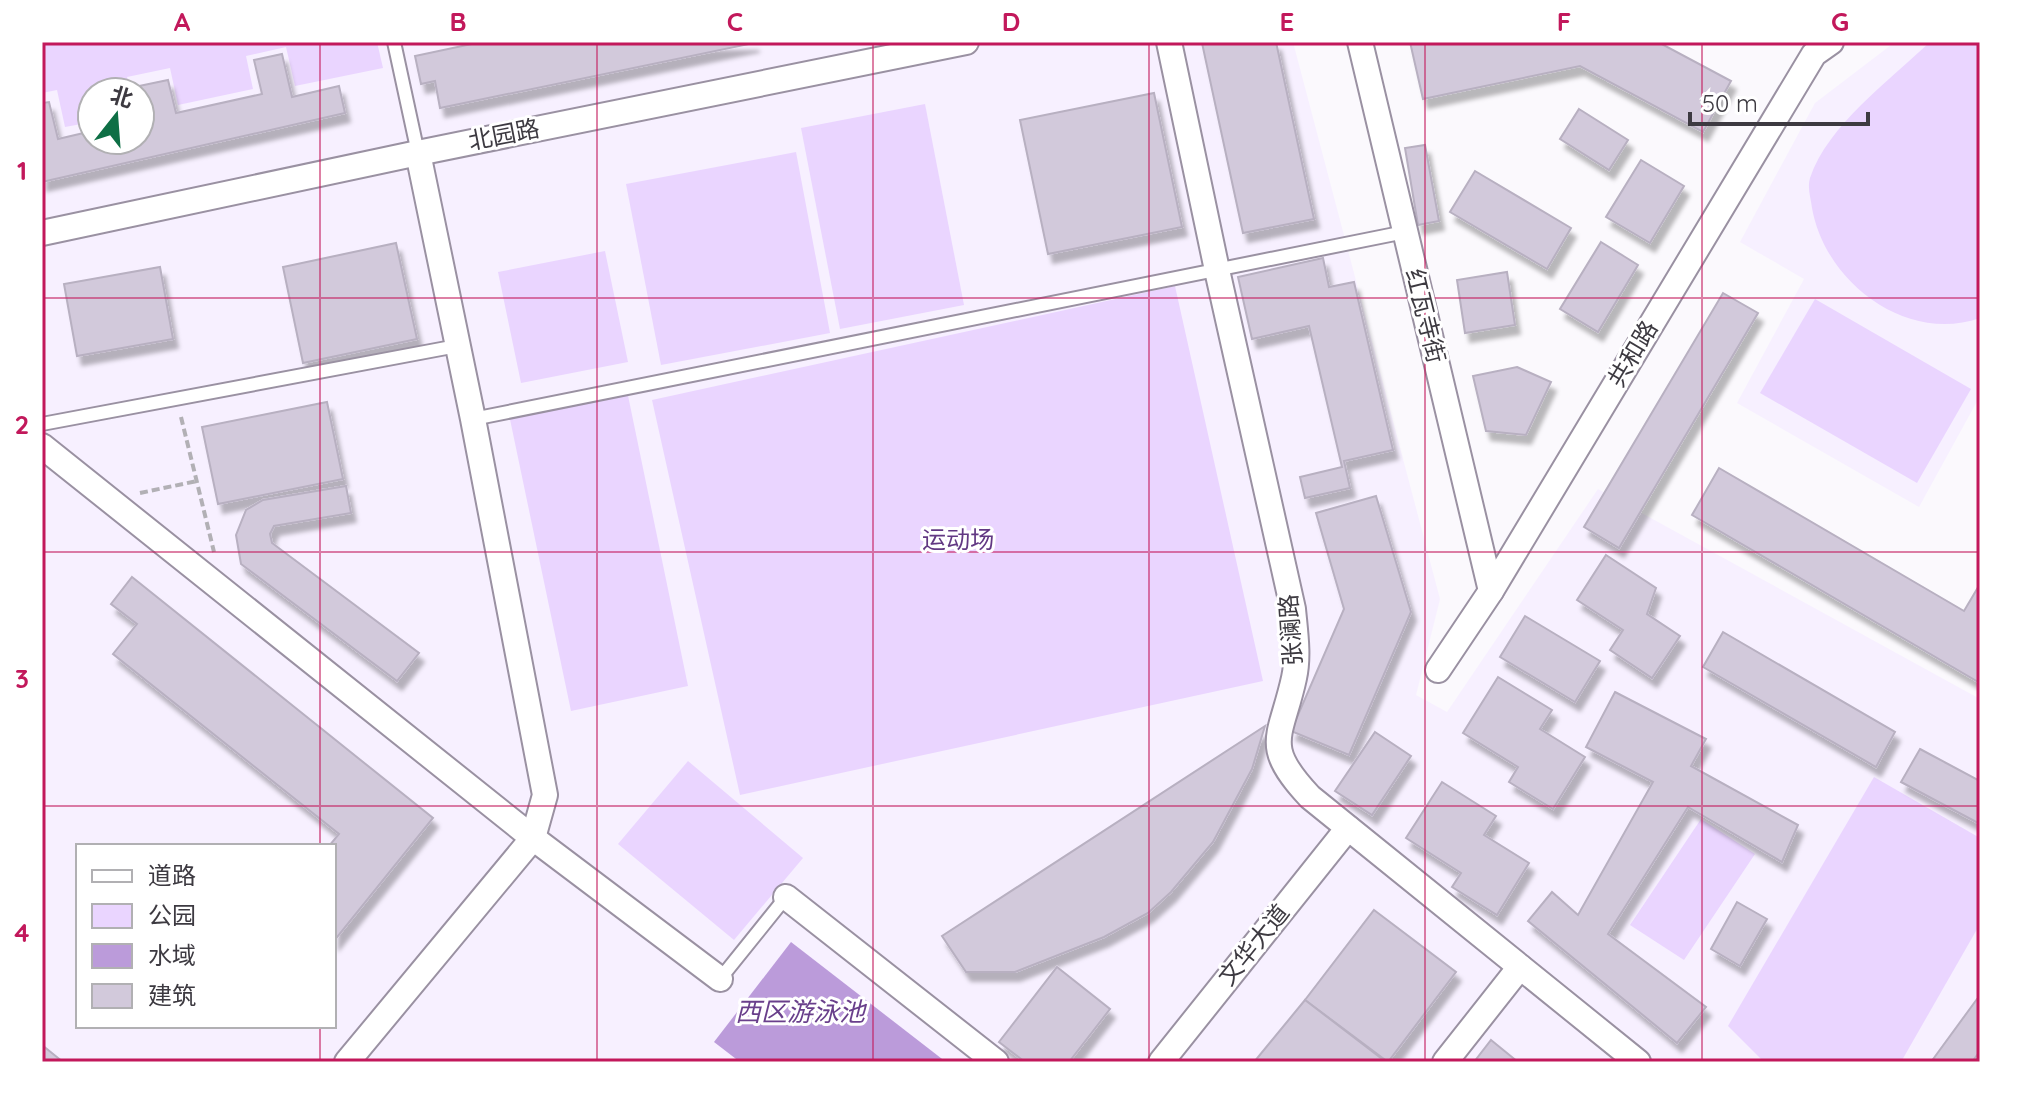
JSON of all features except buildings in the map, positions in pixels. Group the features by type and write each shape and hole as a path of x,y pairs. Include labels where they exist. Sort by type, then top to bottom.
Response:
{"street":[{"name":"北园路","path":"42,233 966,42"},
{"name":"张澜路","path":"1169,42 1293,609 1295,675 1277,739 1280,756 1294,780 1310,797 1638,1062"},
{"name":"红瓦寺街","path":"1360,42 1491,591"},
{"name":"共和路","path":"1438,670 1491,591 1814,46"},
{"path":"347,1062 533,838 545,795 418,153"},
{"path":"42,446 533,838 720,979"},
{"name":"文华大道","path":"1161,1062 1348,828"},
{"path":"786,897 996,1062"},
{"path":"1445,1062 1520,967"}],"lane":[{"path":"394,42 418,153"},
{"path":"473,419 1405,232"},
{"path":"42,424 457,346"},
{"path":"720,979 786,897"}],"path":[{"path":"177,399 223,590"},
{"path":"109,499 197,481"}],"shaded area":[{"path":"42,42 1293,42 1440,599 1416,695 1447,712 1598,489 1980,699 1980,1062 42,1062"},
{"path":"1895,42 1980,42 1980,396 1919,507 1737,403 1804,279 1740,242 1815,103"}],"green space":[{"path":"42,42 377,42 383,68 295,86 286,47 246,56 253,89 178,105 170,68 132,76 76,76 76,125 65,127 57,90 42,93"},
{"path":"1930,42 1980,42 1980,318 1952,324 1924,322 1898,314 1873,300 1851,282 1833,260 1820,235 1809,190 1810,178 1819,159 1845,122"},
{"path":"925,104 964,305 840,329 801,128"},
{"path":"796,152 830,333 661,365 626,184"},
{"path":"605,251 628,362 521,383 498,272"},
{"name":"运动场","path":"1175,286 1263,681 740,795 652,400"},
{"path":"1815,299 1971,389 1917,483 1760,393"},
{"path":"625,381 688,686 571,711 507,405"},
{"path":"688,761 803,858 734,940 618,844"},
{"path":"1874,777 1980,838 1980,924 1901,1062 1764,1062 1728,1026"},
{"path":"1701,819 1755,854 1684,960 1630,925"}],"water":[{"name":"西区游泳池","path":"791,942 946,1062 740,1062 714,1042"}]}
